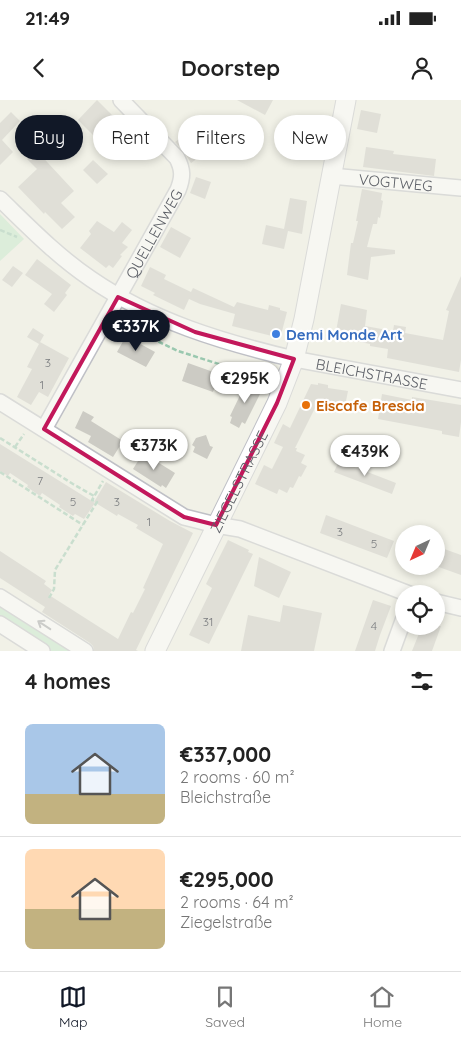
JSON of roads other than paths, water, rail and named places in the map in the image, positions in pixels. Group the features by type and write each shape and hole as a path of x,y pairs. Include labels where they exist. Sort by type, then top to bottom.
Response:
{"street":[{"name":"QUELLENWEG","path":"44,429 182,181 182,168 177,158 121,100"},
{"name":"ZIEGELSTRASSE","path":"155,651 285,385 304,319 346,100"},
{"name":"VOGTWEG","path":"331,176 461,188"},
{"name":"BLEICHSTRASSE","path":"0,199 43,241 91,279 118,297 156,316 195,332 268,353 461,390"},
{"path":"0,402 184,517 240,529 395,589"},
{"path":"0,597 85,651"},
{"path":"445,604 461,608"},
{"path":"0,624 42,651"},
{"path":"392,651 398,635"}],"place":[{"name":"Demi Monde Art","path":"276,334"},
{"name":"Eiscafe Brescia","path":"306,405"}]}
